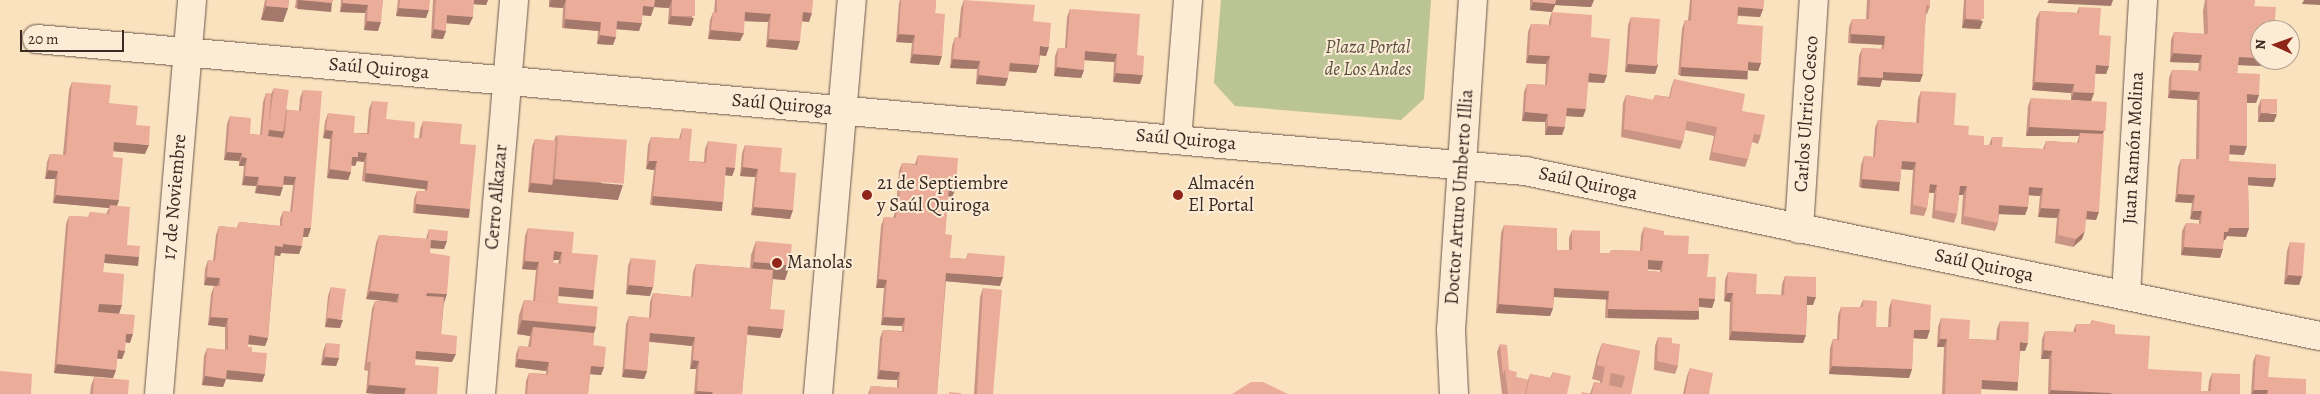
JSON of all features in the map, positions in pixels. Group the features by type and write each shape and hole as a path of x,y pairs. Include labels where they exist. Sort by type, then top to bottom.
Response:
{"street":[{"name":"17 de Noviembre","path":"160,394 186,52 192,0"},
{"name":"Cerro Alkazar","path":"481,394 514,0"},
{"path":"818,394 852,0"},
{"path":"1177,140 1188,0"},
{"name":"Doctor Arturo Umberto Illia","path":"1454,394 1451,330 1473,0"},
{"name":"Carlos Ulrrico Cesco","path":"1799,228 1814,0"},
{"name":"Juan Ramón Molina","path":"2126,295 2143,0"},
{"name":"Saúl Quiroga","path":"37,39 1525,170 2320,336"}],"green space":[{"name":"Plaza Portal de Los Andes","path":"1221,0 1431,0 1424,99 1401,120 1235,106 1214,83"}],"building":[{"path":"267,0 289,0 288,8 266,6"},
{"path":"301,0 333,0 332,3"},
{"path":"343,0 383,0 381,22 367,21 368,5 343,3"},
{"path":"400,0 430,0 429,10 399,8"},
{"path":"436,0 474,0 473,17 447,15 446,31 434,29"},
{"path":"566,0 655,0 654,7 643,6 642,23 617,21 616,37 600,35 601,22 565,19"},
{"path":"672,0 695,0 695,16 672,16"},
{"path":"717,0 813,0 812,13 803,12 800,41 769,39 771,14 745,12 744,33 711,30 713,12 717,13"},
{"path":"901,0 936,0 935,13 945,14 942,56 913,54 915,35 899,34"},
{"path":"964,0 1035,5 1033,21 1051,23 1049,47 1040,46 1039,65 1010,63 1008,78 979,75 980,61 953,59 955,37 961,38"},
{"path":"1533,0 1556,0 1555,4 1533,2"},
{"path":"1692,0 1764,0 1763,9 1738,7 1737,24 1763,26 1761,63 1748,62 1748,71 1681,67 1685,20 1691,21"},
{"path":"1870,0 1930,0 1930,6 1926,5 1923,74 1883,72 1883,78 1860,77 1862,48 1884,49 1885,36 1851,34 1852,19 1869,19"},
{"path":"1966,0 1984,0 1984,19 1966,19"},
{"path":"2207,0 2255,0 2254,6 2276,7 2275,20 2250,20 2250,58 2239,57 2237,73 2260,74 2259,95 2247,94 2247,146 2230,145 2229,161 2276,164 2276,178 2248,177 2249,228 2229,228 2228,232 2224,232 2223,249 2184,247 2186,223 2201,224 2202,211 2193,211 2195,195 2178,194 2181,159 2199,159 2200,92 2171,90 2172,70 2201,71 2202,55 2173,53 2174,32 2208,34"},
{"path":"2079,7 2101,8 2099,35 2111,36 2109,66 2096,65 2094,93 2074,92 2074,84 2035,82 2040,11 2079,13"},
{"path":"1070,9 1140,14 1137,55 1144,56 1143,75 1116,73 1117,54 1085,51 1084,70 1057,67 1058,48 1067,48"},
{"path":"1552,12 1592,15 1591,37 1610,39 1607,75 1589,73 1586,109 1567,108 1565,127 1548,126 1548,114 1525,112 1527,84 1547,85 1550,56 1529,55 1531,24 1551,25"},
{"path":"1631,17 1660,19 1657,66 1628,64"},
{"path":"1674,79 1745,94 1742,111 1765,115 1761,135 1754,134 1748,159 1712,152 1717,127 1687,121 1683,141 1624,129 1626,95 1654,100 1655,95 1670,98"},
{"path":"72,82 111,85 109,103 138,106 136,125 150,126 149,145 114,142 113,157 123,158 119,200 56,195 58,171 48,170 50,154 66,155"},
{"path":"274,88 289,90 283,132 268,130"},
{"path":"303,90 322,91 311,228 304,228 302,246 283,244 283,247 275,246 268,338 249,335 248,347 252,347 252,352 267,353 265,374 227,370 226,379 205,376 207,348 228,350 228,318 211,317 214,286 220,286 220,278 207,277 208,260 215,261 219,226 238,228 239,222 282,226 283,211 292,212 296,177 284,176 283,187 258,185 259,177 245,176 247,158 242,157 242,153 227,152 230,116 251,118 250,134 262,135 266,93 271,94 268,136 283,138 287,110 301,111"},
{"path":"1921,91 1956,93 1954,125 1969,126 1968,135 1984,136 1984,145 1992,145 1992,137 2003,137 2002,147 2045,149 2046,141 2079,143 2080,133 2104,134 2099,212 2087,211 2085,231 2076,239 2058,235 2060,209 2041,208 2043,188 2029,187 2028,207 1999,205 1998,223 1964,216 1967,186 1960,186 1957,214 1935,210 1937,185 1930,184 1927,208 1913,205 1916,162 1902,161 1900,182 1862,179 1864,156 1875,157 1878,120 1919,123"},
{"path":"2031,98 2107,102 2105,131 2029,127"},
{"path":"2261,99 2277,99 2277,113 2261,113"},
{"path":"372,101 388,102 386,119 415,122 414,138 422,138 423,121 462,124 460,144 476,145 470,209 416,204 417,191 427,191 428,181 366,173 367,153 358,152 358,157 352,157 351,172 330,169 333,131 326,130 328,113 355,116 354,133 369,134"},
{"path":"682,128 692,129 689,161 706,163 708,141 737,144 735,168 726,167 723,202 653,196 657,161 649,161 651,137 681,139"},
{"path":"558,135 627,140 624,184 555,179"},
{"path":"535,139 556,141 552,185 531,183"},
{"path":"745,145 782,148 780,172 796,173 793,210 754,207 758,169 743,167"},
{"path":"918,155 958,158 956,188 949,187 945,234 952,235 950,258 967,259 968,253 1005,256 1003,277 946,273 937,394 870,394 871,386 899,388 900,372 880,370 883,330 904,332 905,318 884,317 887,280 879,279 884,217 896,218 897,207 917,209 918,202 899,201 902,163 917,165"},
{"path":"110,205 130,207 127,245 140,246 139,257 105,254 103,272 124,274 122,305 99,304 98,312 135,315 133,334 126,334 125,351 118,350 116,370 57,364 69,216 89,217 90,212 109,214"},
{"path":"1504,225 1557,228 1557,250 1572,250 1572,230 1600,231 1600,253 1611,253 1611,250 1642,251 1644,227 1664,231 1664,235 1689,236 1688,254 1709,254 1707,277 1716,277 1715,299 1699,298 1699,311 1608,309 1609,291 1554,288 1553,308 1499,304","holes":["1648,260 1663,261 1662,272 1648,271"]},
{"path":"528,228 574,232 572,253 598,255 594,290 559,287 558,303 535,301 539,262 525,261","holes":["554,251 562,252 561,264 553,263"]},
{"path":"429,229 448,231 447,241 431,240 430,253 450,256 447,294 427,293 426,296 444,297 441,334 457,336 456,354 416,351 415,365 439,367 437,394 405,394 406,388 369,385 371,362 367,362 375,301 398,303 399,294 370,291 379,235 428,239"},
{"path":"756,241 792,244 790,265 754,262"},
{"path":"2290,242 2305,243 2303,276 2288,275"},
{"path":"631,258 656,260 654,287 629,285"},
{"path":"696,264 773,270 770,309 785,310 783,329 748,326 742,394 712,394 713,392 697,391 699,361 693,360 695,337 650,333 647,371 625,369 629,316 651,318 653,293 693,297"},
{"path":"1728,272 1757,274 1756,294 1784,295 1785,276 1816,277 1816,297 1807,296 1806,335 1732,331 1733,293 1727,293"},
{"path":"331,287 346,289 342,320 327,318"},
{"path":"983,288 1002,290 993,394 977,394"},
{"path":"1892,299 1931,305 1930,330 1914,330 1912,369 1832,366 1833,339 1839,340 1841,307 1863,307 1863,300 1877,301 1876,327 1891,327"},
{"path":"524,300 598,306 596,326 522,320"},
{"path":"1941,318 1970,320 1969,339 1983,340 1999,340 2000,321 2029,322 2028,343 2020,342 2018,382 1982,380 1981,394 1945,394 1947,339 1940,339"},
{"path":"2092,320 2115,325 2115,334 2150,336 2148,369 2202,372 2201,391 2211,391 2212,373 2240,374 2240,394 2111,394 2051,390 2052,351 2044,350 2045,331 2076,332 2076,324 2091,324"},
{"path":"533,327 594,333 593,345 606,347 604,367 591,366 588,394 527,394 529,373 548,375 549,362 518,359 519,346 531,347"},
{"path":"1658,337 1672,338 1672,343 1680,344 1678,366 1657,361"},
{"path":"326,343 340,344 339,358 325,357"},
{"path":"1602,343 1640,351 1631,394 1592,394 1594,382 1602,383 1605,367 1597,365","holes":["1611,373 1625,376 1622,388 1609,385"]},
{"path":"1500,344 1507,345 1509,370 1505,369 1503,375"},
{"path":"2256,354 2270,357 2268,377 2306,379 2306,394 2268,394 2268,390 2254,390"},
{"path":"1690,368 1713,373 1709,394 1685,394"},
{"path":"1505,369 1517,372 1513,394 1508,394"},
{"path":"0,371 32,374 31,394 0,394"},
{"path":"1553,372 1571,376 1567,394 1526,394 1530,374 1551,378"},
{"path":"94,377 129,380 128,394 93,394"},
{"path":"1516,377 1528,380 1525,394 1513,394"},
{"path":"1251,382 1263,382 1288,394 1232,394"},
{"path":"949,392 961,393 961,394 949,394"}],"place":[{"name":"21 de Septiembre y Saúl Quiroga","path":"867,195"},
{"name":"Almacén El Portal","path":"1178,195"},
{"name":"Manolas","path":"777,263"}]}
